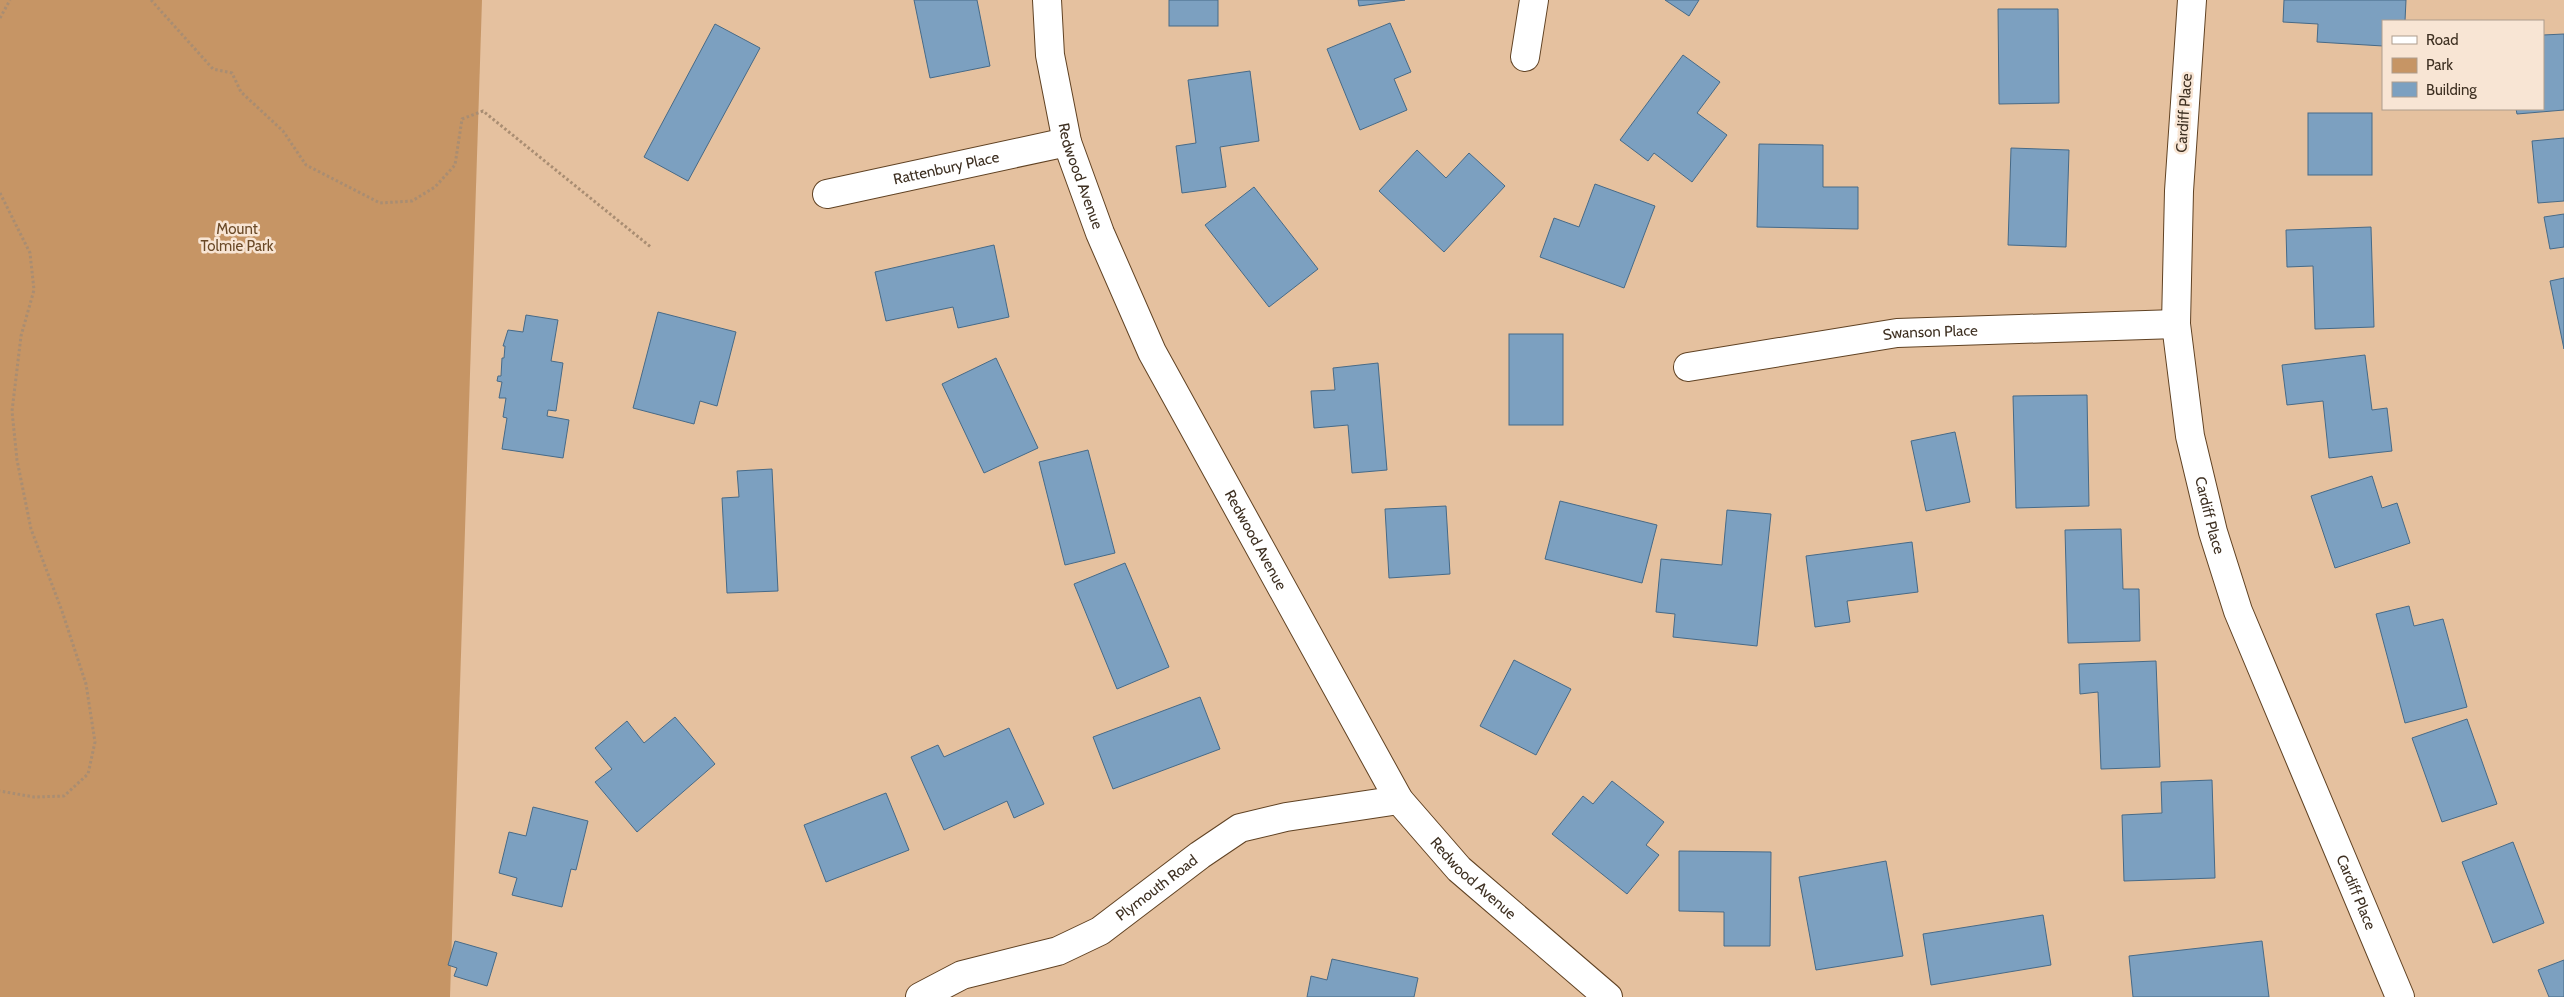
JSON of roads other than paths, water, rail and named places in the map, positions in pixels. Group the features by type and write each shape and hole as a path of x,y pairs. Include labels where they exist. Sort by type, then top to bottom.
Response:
{"street":[{"name":"Redwood Avenue","path":"1047,0 1050,55 1067,142 1100,233 1152,352 1399,800 1459,869 1608,997"},
{"path":"1525,57 1534,0"},
{"name":"Cardiff Place","path":"2192,0 2179,191 2176,324 2190,436 2213,532 2238,611 2400,997"},
{"name":"Rattenbury Place","path":"827,194 1067,142"},
{"name":"Swanson Place","path":"1688,367 1897,333 2176,324"},
{"name":"Plymouth Road","path":"920,997 962,975 1058,952 1100,932 1200,855 1240,828 1286,817 1399,800"}],"park label":[{"name":"Mount Tolmie Park","path":"237,238"}]}
